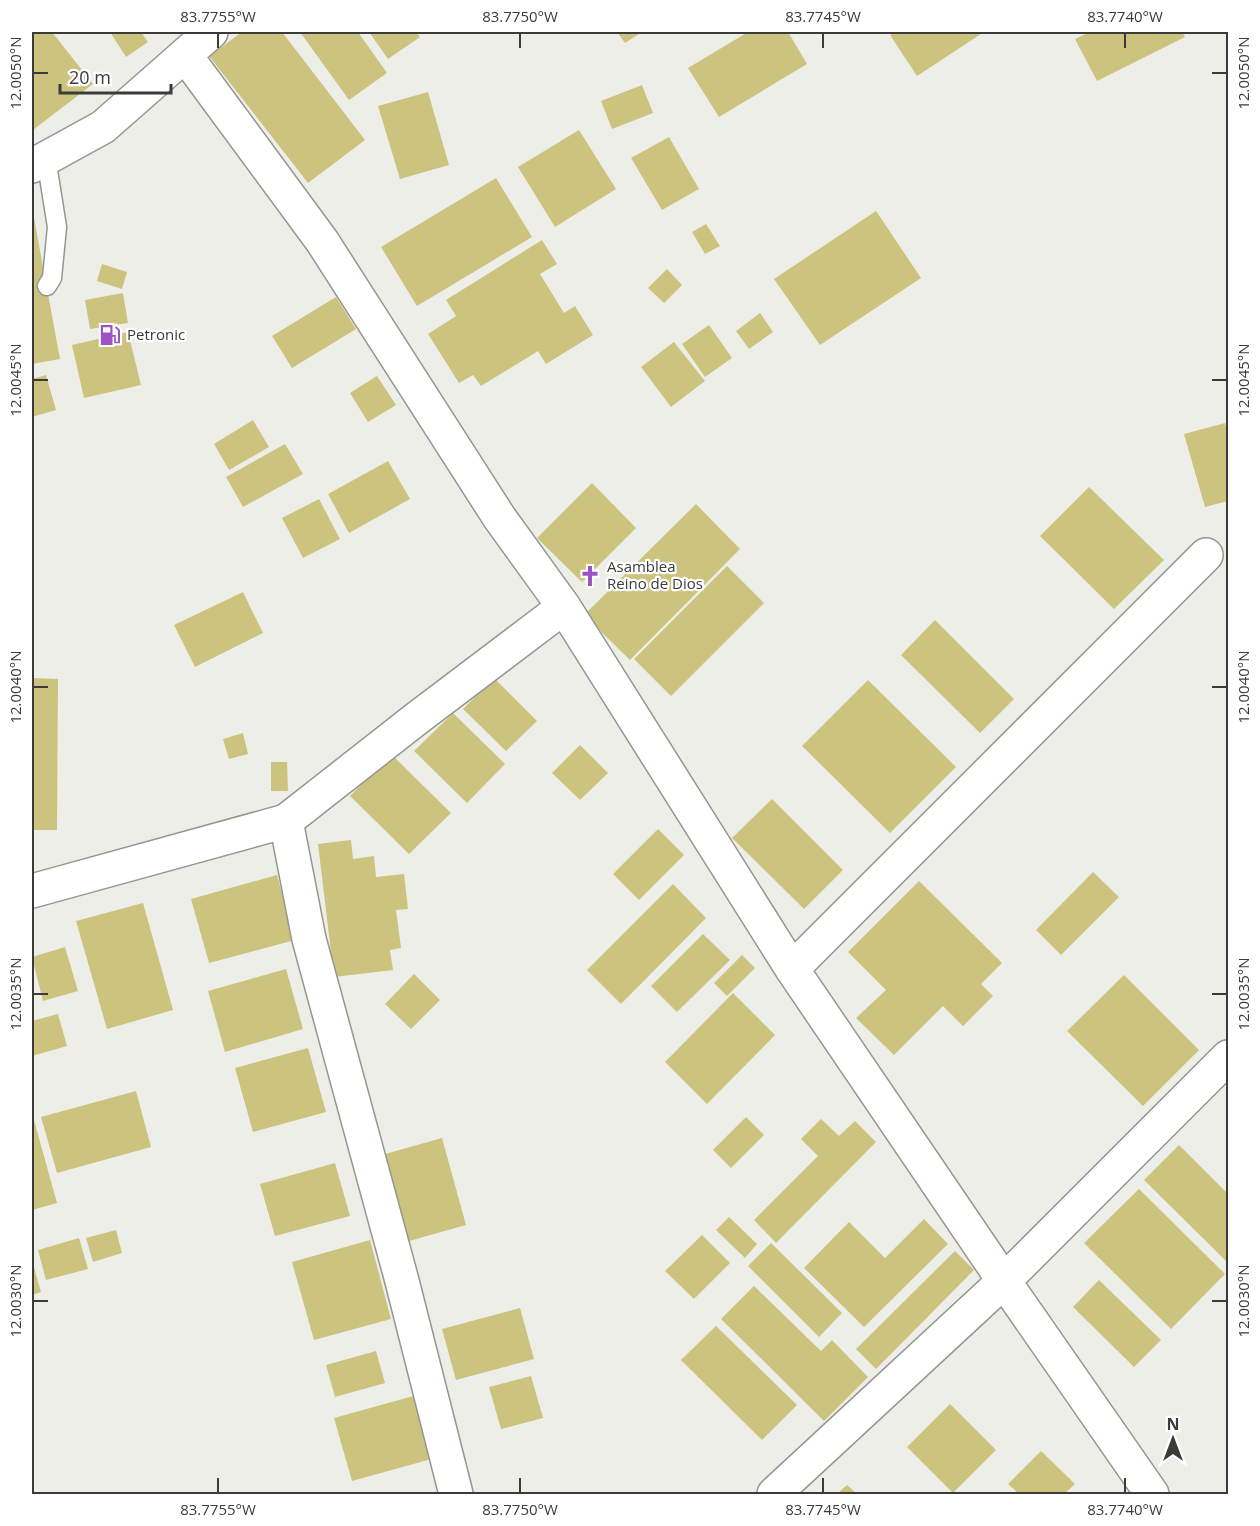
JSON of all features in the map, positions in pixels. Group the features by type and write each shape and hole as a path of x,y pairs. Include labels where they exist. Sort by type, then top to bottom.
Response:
{"main road":[{"path":"39,162 103,127 211,32"},
{"path":"185,55 322,242 499,517 564,607 792,969 1152,1494"},
{"path":"792,969 1206,555"},
{"path":"32,891 286,821 564,607"},
{"path":"286,821 309,939 402,1281 456,1494"},
{"path":"774,1494 1004,1281 1228,1057"}],"lane":[{"path":"39,162 57,227 52,278 47,286"}],"building":[{"path":"32,32 52,32 93,84 33,130 32,129"},
{"path":"110,32 141,32 148,42 126,57"},
{"path":"242,32 282,32 365,140 308,183 209,56"},
{"path":"300,32 358,32 387,73 349,100"},
{"path":"369,32 416,32 420,37 388,59"},
{"path":"617,32 642,32 625,43"},
{"path":"748,32 788,32 807,64 719,117 688,68"},
{"path":"896,32 984,32 917,76 890,35"},
{"path":"1090,32 1182,32 1185,37 1097,81 1075,39"},
{"path":"642,85 653,113 612,129 601,101"},
{"path":"428,92 449,165 400,179 378,106"},
{"path":"579,130 616,189 555,227 518,167"},
{"path":"669,137 699,189 662,210 631,158"},
{"path":"496,178 532,237 417,306 381,247"},
{"path":"876,211 921,278 820,345 774,279"},
{"path":"34,218 60,359 32,364 32,219"},
{"path":"706,224 720,246 705,254 692,232"},
{"path":"542,240 557,264 540,274 564,313 575,306 593,335 546,364 538,351 481,386 473,375 459,383 428,334 456,316 446,300"},
{"path":"102,264 127,272 122,289 97,281"},
{"path":"667,269 682,285 664,303 648,288"},
{"path":"123,293 128,323 90,329 85,300"},
{"path":"336,297 356,329 292,368 272,336"},
{"path":"760,313 773,332 749,349 736,331"},
{"path":"709,325 732,358 705,377 682,344"},
{"path":"128,332 141,385 84,398 72,345"},
{"path":"674,342 705,381 671,407 641,367"},
{"path":"46,375 56,410 32,417 32,379"},
{"path":"377,376 396,405 368,422 350,393"},
{"path":"253,420 269,447 229,470 214,444"},
{"path":"1225,423 1228,435 1228,501 1205,507 1184,434"},
{"path":"285,444 303,474 243,507 226,477"},
{"path":"388,461 410,499 349,533 328,494"},
{"path":"592,483 636,528 582,582 537,538"},
{"path":"1089,487 1164,560 1114,609 1040,536"},
{"path":"319,499 340,539 303,558 282,518"},
{"path":"696,504 740,549 630,660 584,615"},
{"path":"727,566 764,603 671,696 634,659"},
{"path":"243,592 263,633 195,667 174,625"},
{"path":"935,620 1014,699 980,733 901,655"},
{"path":"32,678 58,679 57,830 32,830"},
{"path":"494,678 537,721 506,751 463,709"},
{"path":"868,680 956,767 890,833 802,746"},
{"path":"453,713 505,764 467,803 414,751"},
{"path":"243,733 248,754 229,759 223,739"},
{"path":"580,745 608,773 580,800 552,773"},
{"path":"391,754 451,813 409,854 350,796"},
{"path":"271,762 287,762 288,791 271,791"},
{"path":"772,799 843,870 804,909 732,838"},
{"path":"658,829 684,855 639,900 613,874"},
{"path":"351,840 353,859 374,856 376,877 404,874 408,909 396,910 401,948 390,950 393,970 334,977 318,844"},
{"path":"1093,872 1119,897 1061,955 1036,930"},
{"path":"277,875 295,940 209,963 191,899"},
{"path":"919,881 1002,963 981,984 993,996 963,1026 943,1006 894,1055 856,1018 886,990 848,952"},
{"path":"673,884 706,918 621,1004 587,970"},
{"path":"143,903 173,1010 107,1029 76,921"},
{"path":"703,934 730,960 677,1012 651,986"},
{"path":"65,947 78,991 43,1001 32,957"},
{"path":"742,955 755,968 727,996 714,983"},
{"path":"286,969 303,1029 225,1052 208,991"},
{"path":"414,974 440,1000 411,1029 385,1004"},
{"path":"1124,975 1199,1050 1143,1106 1067,1031"},
{"path":"733,993 775,1035 707,1104 665,1062"},
{"path":"58,1014 67,1046 32,1056 32,1021"},
{"path":"308,1048 326,1112 253,1132 235,1068"},
{"path":"136,1091 151,1147 57,1173 41,1117"},
{"path":"746,1117 764,1135 731,1168 713,1150"},
{"path":"821,1119 839,1136 855,1121 876,1142 776,1243 754,1220 818,1156 801,1139"},
{"path":"32,1120 34,1120 57,1203 32,1210"},
{"path":"442,1138 466,1225 409,1241 385,1154"},
{"path":"1179,1145 1228,1194 1228,1258 1226,1261 1144,1180"},
{"path":"335,1163 350,1216 275,1236 260,1184"},
{"path":"1139,1189 1225,1274 1171,1329 1084,1243"},
{"path":"729,1217 757,1244 745,1258 716,1230"},
{"path":"924,1219 948,1244 864,1327 804,1268 849,1222 885,1258"},
{"path":"116,1230 122,1253 93,1262 86,1238"},
{"path":"702,1235 730,1263 694,1299 665,1271"},
{"path":"79,1238 88,1269 46,1280 38,1250"},
{"path":"370,1240 391,1319 314,1340 292,1262"},
{"path":"771,1243 842,1313 819,1337 748,1266"},
{"path":"955,1251 974,1270 876,1369 856,1349"},
{"path":"32,1260 41,1292 32,1295"},
{"path":"1099,1280 1161,1340 1134,1367 1073,1307"},
{"path":"754,1286 821,1351 832,1340 868,1377 824,1421 721,1319"},
{"path":"520,1308 534,1359 456,1380 442,1329"},
{"path":"716,1326 797,1405 762,1440 681,1360"},
{"path":"376,1351 385,1383 335,1397 326,1365"},
{"path":"531,1376 543,1418 501,1429 489,1387"},
{"path":"417,1395 435,1458 352,1481 334,1418"},
{"path":"950,1404 996,1450 953,1493 907,1447"},
{"path":"1041,1451 1075,1484 1064,1494 1019,1494 1008,1484"},
{"path":"847,1485 857,1494 837,1494"}],"place":[{"name":"Petronic","path":"110,335"},
{"name":"Asamblea Reino de Dios","path":"590,576"}]}
